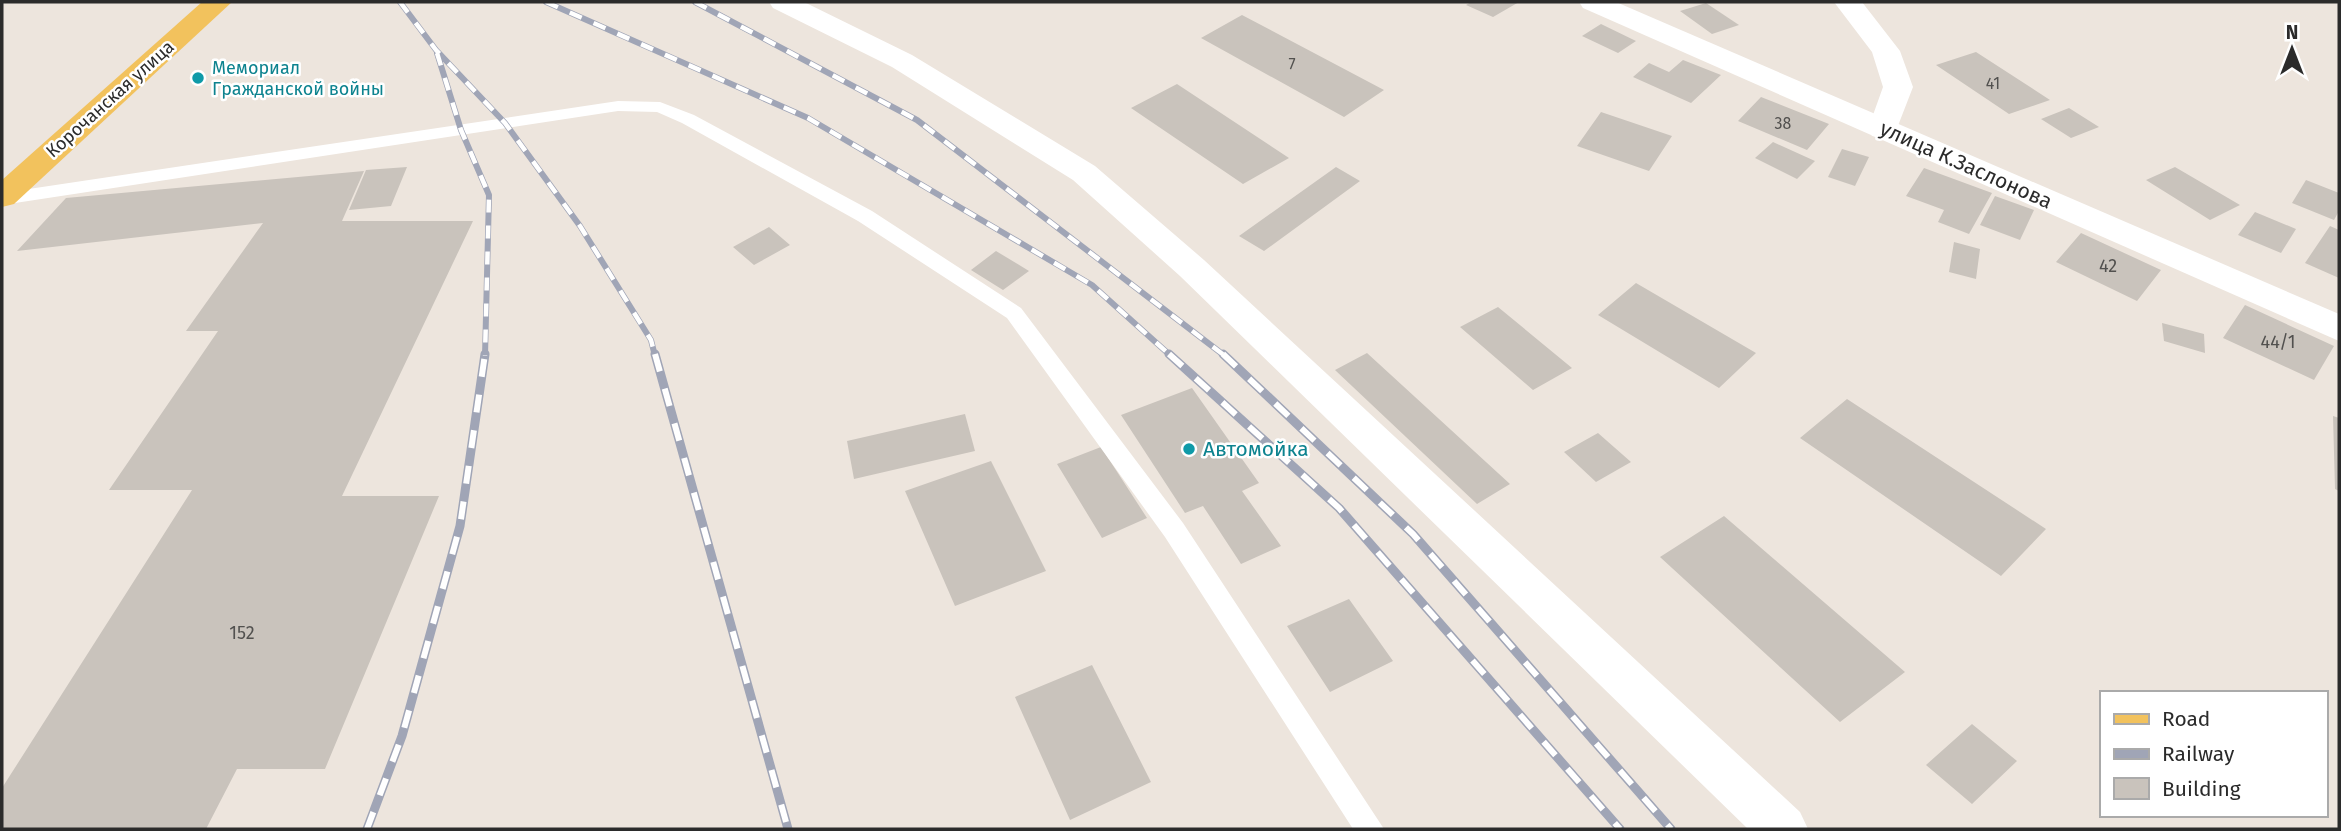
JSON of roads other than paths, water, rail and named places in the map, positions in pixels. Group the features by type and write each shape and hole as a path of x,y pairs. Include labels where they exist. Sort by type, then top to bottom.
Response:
{"main road":[{"name":"Корочанская улица","path":"2,165 188,2"},
{"name":"Корочанская улица","path":"2,198 218,2"}],"street":[{"path":"783,2 902,61 1084,173 1202,277 1783,829"},
{"name":"улица К.Заслонова","path":"1593,2 2339,328"},
{"path":"1848,2 1886,51 1898,87 1883,129"}],"lane":[{"path":"2,198 618,106 660,107 688,119 865,216 1014,313 1174,530 1370,829"}],"railway":[{"path":"400,2 436,50 505,123 580,226 651,340 655,356"},
{"path":"546,2 808,118 1092,285 1171,356"},
{"path":"695,2 917,120 1225,356"},
{"path":"437,53 461,130 489,195 485,356"},
{"path":"367,829 402,736 460,526 485,354"},
{"path":"655,354 788,829"},
{"path":"1169,354 1339,508 1620,829"},
{"path":"1223,354 1413,534 1671,829"}],"place":[{"name":"Мемориал Гражданской войны","path":"198,78"},
{"name":"Автомойка","path":"1189,449"}]}
